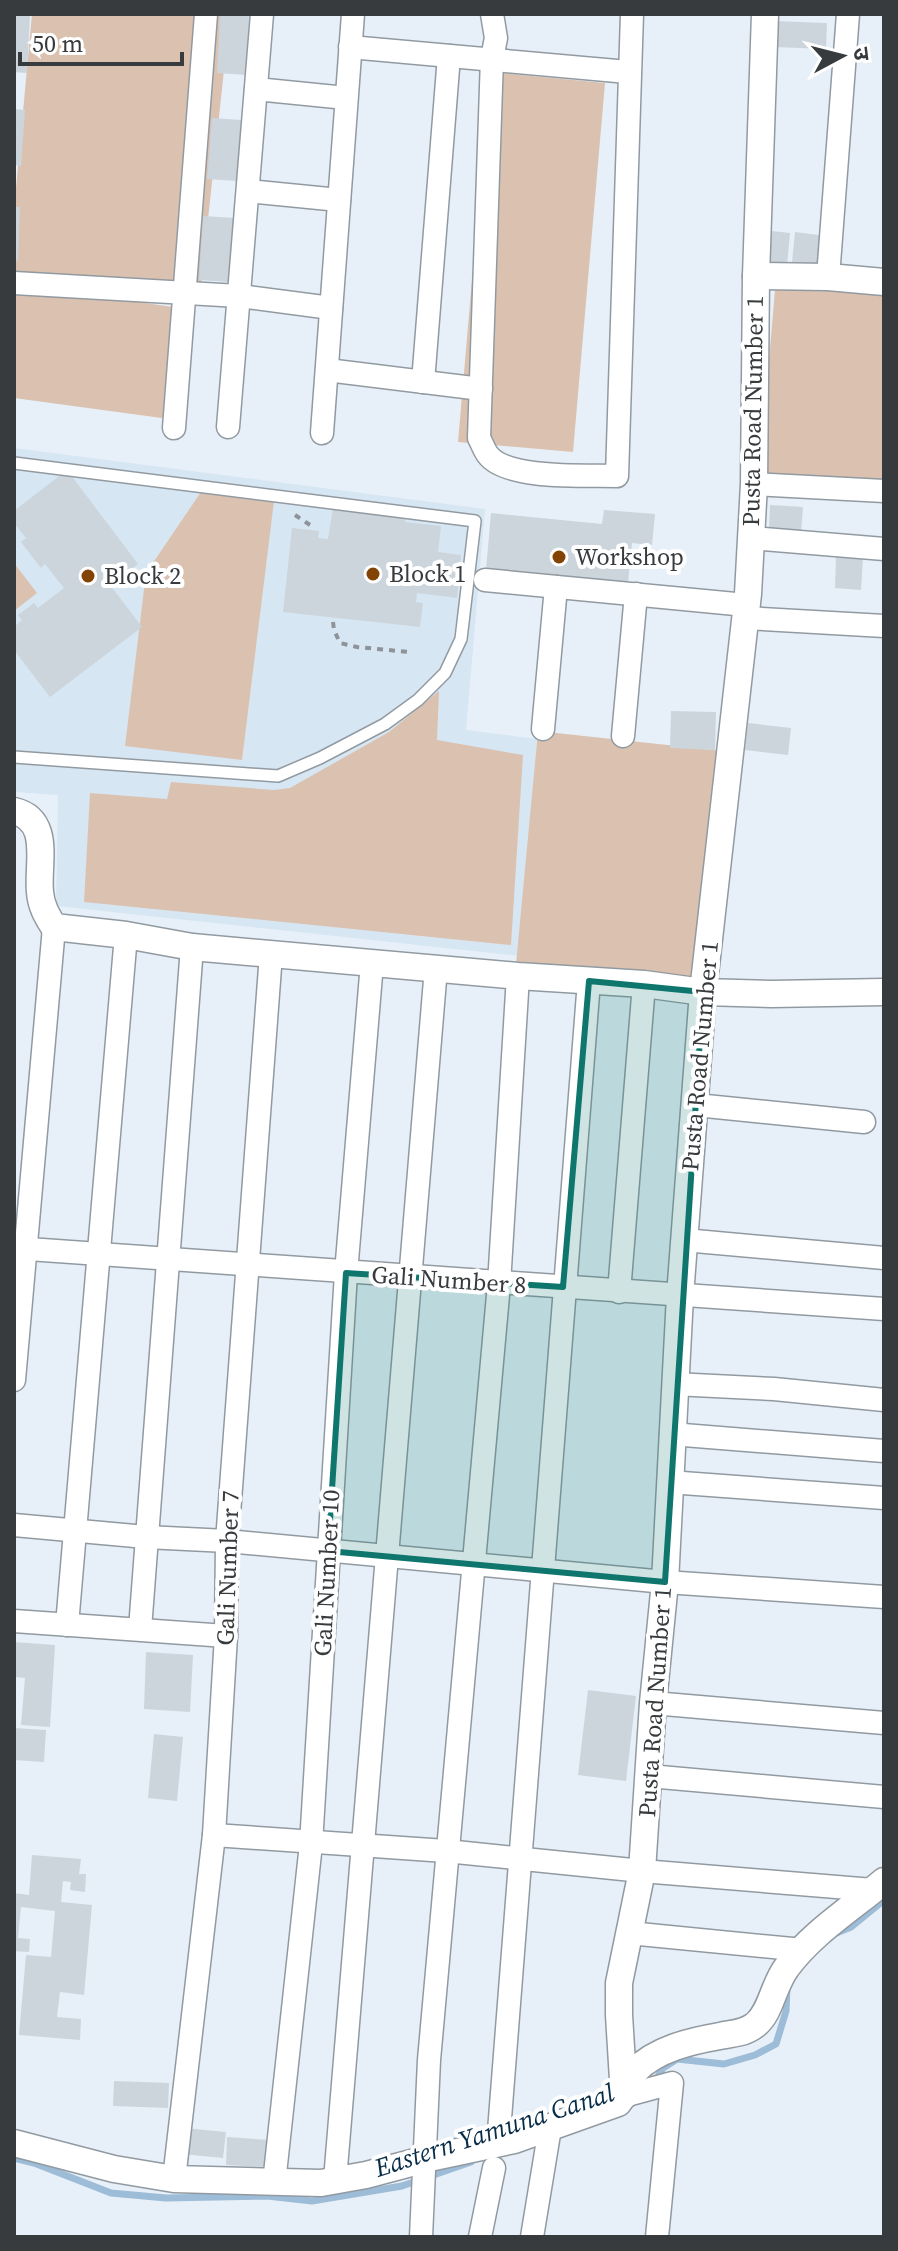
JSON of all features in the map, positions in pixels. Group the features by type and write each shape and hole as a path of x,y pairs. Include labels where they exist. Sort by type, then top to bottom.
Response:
{"street":[{"path":"174,428 206,14"},
{"path":"228,427 262,14"},
{"path":"322,433 353,14"},
{"path":"492,14 496,38 492,58 479,438 489,456 506,468 617,476 632,14"},
{"name":"Pusta Road Number 1","path":"631,2094 619,1994 642,1871 665,1582 674,1384 703,992 746,611 751,538 765,14"},
{"path":"828,277 848,14"},
{"path":"350,47 628,72"},
{"path":"423,382 449,56"},
{"path":"256,89 346,98"},
{"path":"248,191 339,200"},
{"path":"756,276 884,282"},
{"path":"14,283 239,296 331,308"},
{"path":"327,370 481,389"},
{"path":"754,484 884,491"},
{"path":"751,538 884,549"},
{"path":"485,580 636,594 746,611 884,626"},
{"path":"543,729 556,587"},
{"path":"623,736 636,594"},
{"path":"14,811 31,818 37,830 41,845 40,893 45,913 54,927 20,1248 14,1380"},
{"path":"54,927 126,935 192,947 644,984 703,992 884,992"},
{"path":"67,1625 126,935"},
{"path":"140,1629 192,947"},
{"name":"Gali Number 7","path":"174,2179 214,1835 226,1636 227,1541 271,954"},
{"name":"Gali Number 10","path":"274,2183 311,1844 346,1273 372,963"},
{"path":"335,2180 436,968"},
{"path":"421,2237 429,2060 499,1284 518,976"},
{"path":"480,2237 496,2156 589,981"},
{"path":"619,1292 644,984"},
{"path":"696,1105 864,1122"},
{"path":"684,1240 884,1258"},
{"name":"Gali Number 8","path":"20,1248 168,1261 884,1309"},
{"path":"674,1384 736,1386 884,1400"},
{"path":"671,1434 884,1451"},
{"path":"669,1482 884,1498"},
{"path":"14,1525 227,1541 543,1572 884,1597"},
{"path":"14,1621 226,1636"},
{"path":"653,1703 884,1723"},
{"path":"649,1776 884,1797"},
{"path":"214,1835 446,1851 642,1871 879,1885"},
{"path":"631,2094 634,2072 658,2055 675,2046 744,2032 756,2024 767,2010 775,1985 803,1950 879,1885"},
{"path":"629,1933 803,1950"},
{"path":"14,2143 114,2169 174,2179 274,2183 335,2180 425,2160 496,2156 550,2128 610,2108 631,2094 672,2083 657,2237"},
{"path":"532,2237 550,2128"}],"lane":[{"path":"14,463 475,521 461,639 445,673 418,700 385,724 320,758 278,776 14,757"}],"path":[{"path":"287,510 313,527"},
{"path":"333,622 340,643 409,652"}],"highlighted area":[{"path":"589,981 703,992 665,1582 328,1551 346,1273 563,1287"}],"shaded area":[{"path":"32,14 230,14 200,294 20,285 180,308 169,419 14,398 14,210"},
{"path":"490,72 605,83 573,452 458,442"},
{"path":"776,278 884,284 882,491 759,478"},
{"path":"14,448 485,509 466,730 537,739 520,956 56,906 58,795 14,792"},
{"path":"201,492 274,501 242,760 125,746 146,573"},
{"path":"14,563 37,593 14,611"},
{"path":"439,691 437,740 523,755 511,945 84,902 90,793 167,799 171,782 274,790 290,788 389,732"},
{"path":"538,731 732,752 699,993 515,975"}],"building":[{"path":"14,14 30,15 27,73 14,72"},
{"path":"220,14 249,15 247,75 217,73"},
{"path":"774,21 827,23 826,49 773,47"},
{"path":"14,109 25,110 21,166 14,165"},
{"path":"212,118 241,120 237,181 207,179"},
{"path":"14,207 20,207 18,261 14,260"},
{"path":"203,216 234,218 229,282 199,280"},
{"path":"763,230 790,233 787,266 759,264"},
{"path":"795,232 826,236 824,265 792,262"},
{"name":"Block 2","path":"67,470 138,564 110,585 142,627 50,697 14,650 14,627 22,620 18,615 34,603 38,608 64,588 45,564 41,568 21,542 26,538 14,523 14,511"},
{"path":"770,505 803,507 801,532 769,530"},
{"name":"Block 1","path":"333,508 405,516 405,522 441,526 438,552 461,555 457,598 417,593 416,602 423,603 420,627 283,612 292,528 319,531 318,538 328,539"},
{"name":"Workshop","path":"604,510 655,514 652,545 632,543 628,583 486,570 491,513 602,524"},
{"path":"836,556 863,557 861,590 835,588"},
{"path":"671,711 716,712 715,750 670,748"},
{"path":"748,723 791,728 788,755 745,750"},
{"path":"14,1642 55,1645 50,1727 21,1725 25,1678 14,1677"},
{"path":"146,1652 193,1655 190,1712 144,1709"},
{"path":"588,1690 636,1696 626,1781 578,1775"},
{"path":"14,1728 46,1730 44,1762 14,1760"},
{"path":"154,1734 183,1737 177,1801 148,1798"},
{"path":"32,1855 81,1859 79,1874 86,1874 85,1892 70,1890 71,1882 63,1881 61,1902 92,1905 84,1995 60,1992 57,2017 81,2019 80,2040 19,2035 26,1955 51,1957 55,1911 21,1907 18,1938 30,1939 29,1952 14,1951 14,1893 29,1895"},
{"path":"114,2081 169,2083 168,2108 113,2106"},
{"path":"184,2128 226,2132 223,2158 182,2154"},
{"path":"227,2137 270,2140 269,2167 226,2165"}],"waterway":[{"name":"Eastern Yamuna Canal","path":"834,1934 851,1927 884,1900"},
{"name":"Eastern Yamuna Canal","path":"654,2083 663,2068 677,2059 724,2064 755,2055 776,2044 786,2011 787,1988"},
{"name":"Eastern Yamuna Canal","path":"14,2158 111,2193 166,2198 267,2196 312,2201 402,2186 471,2162"}],"place":[{"name":"Workshop","path":"559,557"},
{"name":"Block 1","path":"373,574"},
{"name":"Block 2","path":"88,576"}]}
